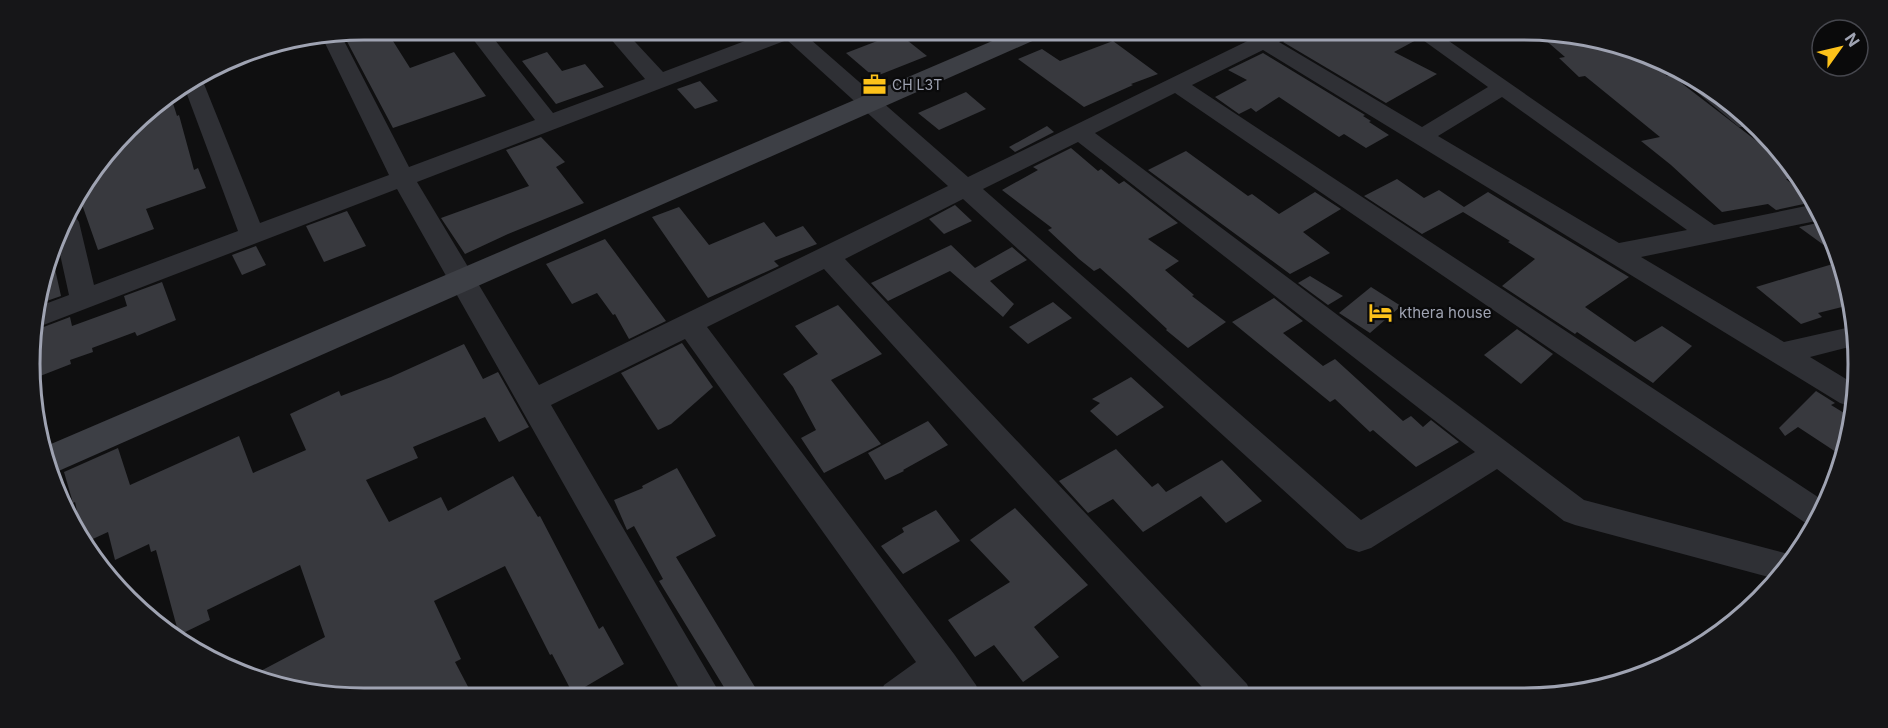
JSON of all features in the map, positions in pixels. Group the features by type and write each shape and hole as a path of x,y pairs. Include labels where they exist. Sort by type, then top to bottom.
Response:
{"street":[{"path":"484,40 549,123"},
{"path":"622,40 659,81"},
{"path":"44,315 764,40"},
{"path":"801,40 1359,538 1498,453"},
{"path":"55,457 1015,40"},
{"path":"1434,40 1710,234"},
{"path":"533,401 1263,41 1846,393"},
{"path":"334,42 403,178 699,688"},
{"path":"1176,84 1812,510"},
{"path":"1421,137 1503,87"},
{"path":"196,88 252,236"},
{"path":"1078,132 1575,511 1778,565"},
{"path":"1615,253 1810,214"},
{"path":"68,233 84,300"},
{"path":"827,256 1227,688"},
{"path":"689,324 957,688"},
{"path":"1781,353 1846,338"},
{"path":"910,688 941,666"}],"building":[{"path":"392,40 410,68 454,52 486,96 393,128 347,41"},
{"path":"880,40 907,40 927,56 874,77 846,53"},
{"path":"1286,40 1416,40 1394,52 1437,74 1386,103 1283,42"},
{"path":"1113,41 1158,74 1131,84 1133,85 1084,107 1018,59 1042,49 1060,61"},
{"path":"1547,41 1608,52 1648,65 1676,78 1762,145 1781,167 1789,179 1786,179 1794,186 1805,204 1776,210 1768,204 1722,212 1641,141 1660,137 1585,76 1579,77 1559,58 1565,57"},
{"path":"547,52 562,71 585,64 604,87 556,104 522,61"},
{"path":"1263,53 1365,115 1363,116 1371,121 1369,122 1389,135 1366,148 1344,134 1339,137 1279,97 1256,112 1251,108 1239,114 1215,97 1247,80 1228,70"},
{"path":"700,81 718,101 695,109 677,89"},
{"path":"966,92 986,109 939,130 918,113"},
{"path":"173,103 177,116 179,115 194,170 198,168 206,188 146,209 154,229 98,250 82,205 107,167 135,135"},
{"path":"1047,126 1054,132 1015,152 1009,147"},
{"path":"541,137 565,162 556,167 584,203 465,254 441,218 529,186 506,150"},
{"path":"1071,148 1098,171 1101,169 1119,184 1124,181 1178,223 1148,239 1179,261 1165,270 1194,295 1192,296 1226,322 1188,348 1100,268 1094,271 1048,230 1052,228 1002,190 1038,170 1033,167"},
{"path":"1186,151 1248,196 1252,194 1279,214 1315,192 1341,209 1303,232 1330,253 1290,274 1148,170"},
{"path":"1397,179 1424,198 1439,190 1464,207 1488,192 1629,277 1585,307 1635,342 1662,326 1692,346 1653,383 1577,332 1575,334 1502,286 1535,259 1508,242 1510,241 1463,212 1422,234 1364,196"},
{"path":"955,205 972,221 944,234 929,219"},
{"path":"679,207 709,245 764,222 776,237 803,226 817,244 774,261 779,266 708,298 652,217"},
{"path":"347,211 366,246 324,262 306,226"},
{"path":"1815,223 1825,246 1799,227"},
{"path":"605,239 666,321 629,339 615,314 613,315 597,293 572,304 546,264"},
{"path":"951,245 975,268 1012,247 1027,260 990,281 1014,304 1003,317 950,271 888,301 871,283"},
{"path":"256,246 266,265 242,275 232,255"},
{"path":"1831,264 1842,307 1818,313 1822,317 1801,324 1756,287"},
{"path":"55,270 61,296 47,301"},
{"path":"1310,276 1343,296 1328,305 1298,283"},
{"path":"162,282 176,320 137,336 135,332 92,348 93,352 70,360 71,364 41,376 42,327 70,317 72,326 127,306 124,296"},
{"path":"1371,287 1401,306 1370,333 1339,313"},
{"path":"1274,298 1303,321 1283,333 1323,366 1335,359 1403,421 1411,416 1423,427 1431,420 1459,442 1416,467 1373,430 1370,432 1335,399 1330,402 1232,322"},
{"path":"1053,302 1072,318 1028,344 1009,327"},
{"path":"838,305 882,354 831,380 881,444 824,473 801,438 816,430 793,387 783,374 818,354 795,326"},
{"path":"1517,329 1553,354 1521,384 1484,355"},
{"path":"682,343 713,387 671,424 658,430 621,373"},
{"path":"464,344 483,379 498,372 529,427 499,442 485,417 413,447 418,458 366,480 389,522 441,497 448,511 513,476 538,517 540,516 599,629 603,626 624,664 583,688 570,688 552,654 550,655 505,566 434,601 461,659 455,662 469,688 343,687 280,676 262,670 325,637 300,565 207,610 210,620 184,633 177,628 156,550 151,552 149,544 115,560 108,532 92,539 78,514 75,502 73,503 64,472 118,448 130,485 239,436 253,473 306,450 290,414 339,391 341,396 391,377"},
{"path":"1131,377 1164,407 1117,436 1090,411 1100,403 1092,399"},
{"path":"1816,391 1835,403 1831,405 1844,413 1835,451 1798,427 1785,436 1779,428"},
{"path":"928,421 948,445 885,480 868,453"},
{"path":"1116,449 1152,487 1158,483 1166,492 1222,460 1262,501 1226,523 1201,496 1143,532 1113,499 1088,513 1059,481"},
{"path":"677,468 716,536 676,557 756,688 724,688 659,581 663,579 634,526 627,530 614,500 643,488 642,486"},
{"path":"1015,508 1088,585 1034,627 1059,657 1023,682 994,645 975,657 948,620 1010,582 970,540"},
{"path":"936,510 960,541 903,574 881,546 904,532 902,528"}],"place":[{"name":"CH L3T","path":"874,85"},
{"name":"kthera house","path":"1381,313"}]}
